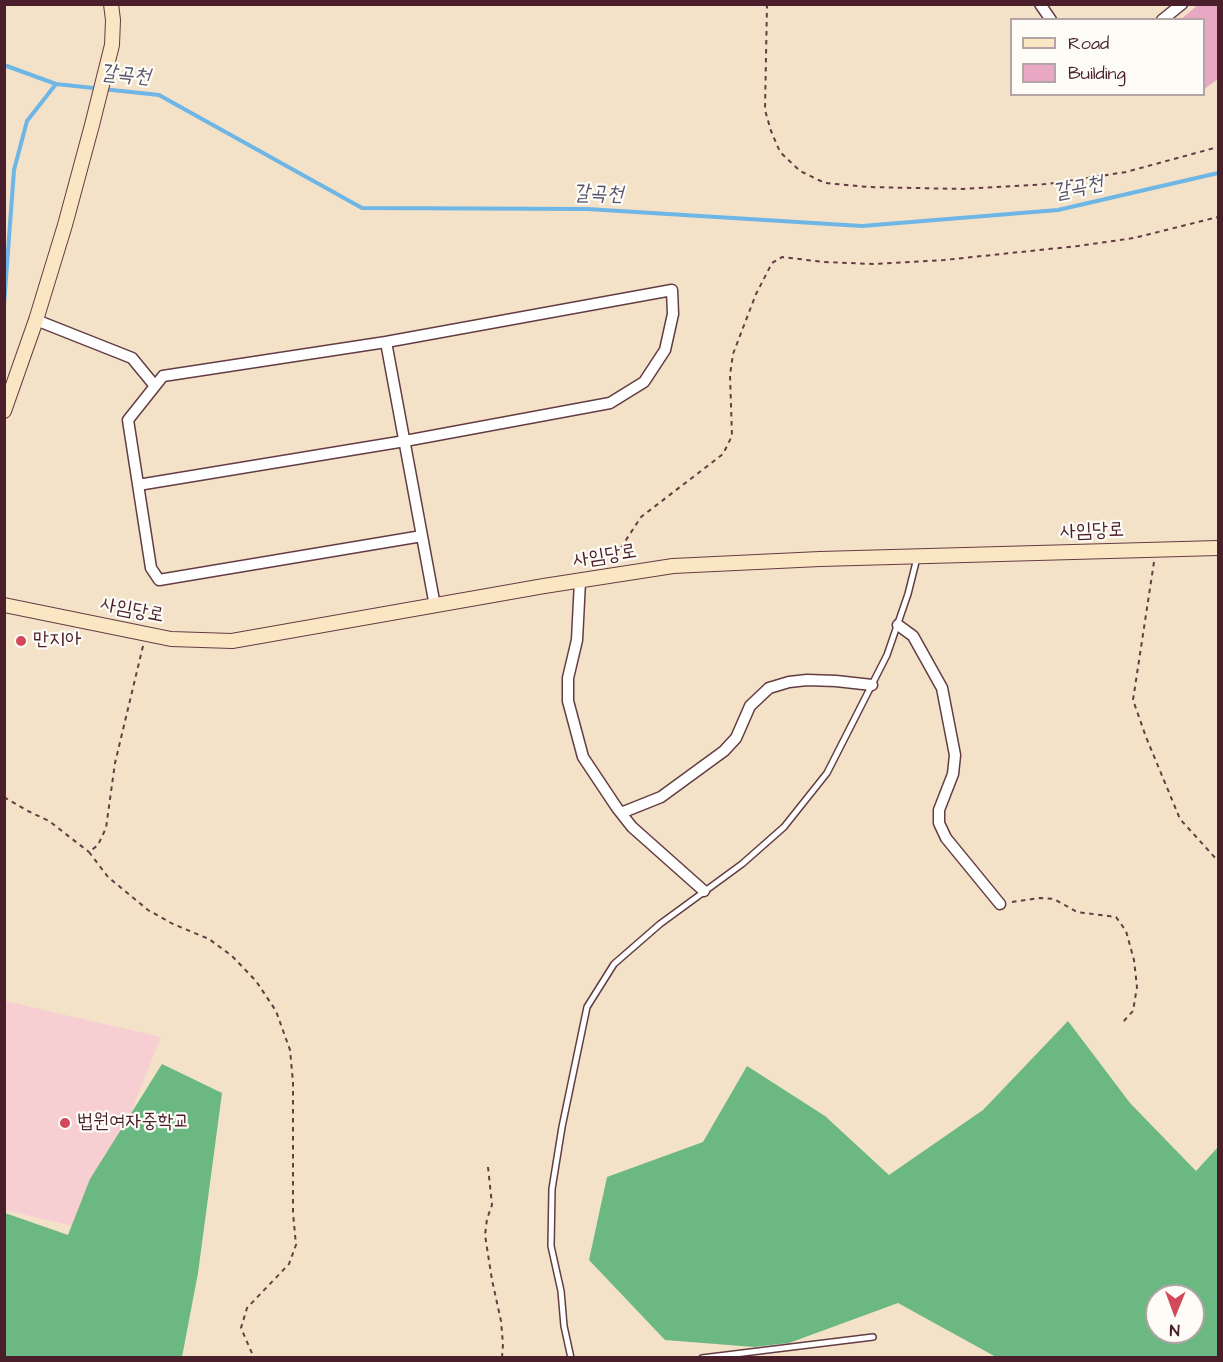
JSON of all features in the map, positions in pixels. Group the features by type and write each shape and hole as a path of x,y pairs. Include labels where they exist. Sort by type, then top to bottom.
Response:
{"main road":[{"path":"4,411 36,320 92,125 112,45 111,4"},
{"name":"사임당로","path":"4,605 171,639 232,640 673,566 1218,548"}],"street":[{"path":"1040,4 1050,18"},
{"path":"1164,18 1182,4"},
{"path":"138,485 610,404 644,382 665,350 673,314 672,290 387,342 163,376 128,420 138,485 151,568 159,580 422,536"},
{"path":"36,320 132,358 155,386"},
{"path":"387,342 435,606"},
{"path":"580,581 577,640 568,678 568,701 583,757 632,827 704,891"},
{"path":"898,625 913,636 942,688 955,755 953,774 939,810 939,823 946,838 1000,904"},
{"path":"621,813 661,797 724,751 736,738 750,706 769,688 807,680 872,686"}],"lane":[{"path":"571,1358 564,1326 561,1291 551,1246 552,1189 562,1127 587,1008 614,964 660,924 742,864 784,827 827,773 887,655 908,594 917,557"},
{"path":"702,1358 873,1337"}],"path":[{"path":"767,4 765,111 771,131 780,152 800,171 825,183 868,187 963,189 1048,184 1126,172 1218,147"},
{"path":"606,576 611,563 640,517 723,454 732,436 730,375 733,354 756,294 772,263 782,256 824,262 863,264 944,260 1134,238 1218,217"},
{"path":"1156,550 1133,700 1180,819 1218,861"},
{"path":"89,852 98,845 106,828 115,763 146,634"},
{"path":"4,797 49,821 89,852 108,877 148,910 173,924 210,939 232,956 256,981 276,1011 290,1050 294,1082 292,1213 296,1245 289,1264 247,1308 241,1328 254,1358"},
{"path":"1000,904 1040,898 1054,899 1077,912 1116,917 1126,931 1134,960 1137,987 1133,1011 1122,1023"},
{"path":"488,1167 492,1205 485,1235 501,1321 502,1358"}],"shaded area":[{"name":"법원여자중학교","path":"5,1001 161,1037 84,1229 5,1210"}],"green space":[{"path":"1068,1021 1130,1103 1196,1171 1218,1147 1218,1357 996,1357 898,1303 789,1343 754,1347 665,1340 589,1260 607,1177 703,1142 747,1066 825,1116 889,1175 983,1110"},
{"path":"162,1064 222,1093 198,1273 182,1357 5,1357 5,1213 68,1235 90,1179"}],"building":[{"path":"1199,4 1216,4 1218,8 1218,79 1205,89 1205,18 1182,18"}],"waterway":[{"name":"갈곡천","path":"4,65 56,84 159,95 362,208 587,209 862,226 1058,210 1218,173"},
{"path":"4,305 14,170 27,121 56,84"}],"place":[{"name":"만지아","path":"21,641"},
{"name":"법원여자중학교","path":"65,1123"}]}
